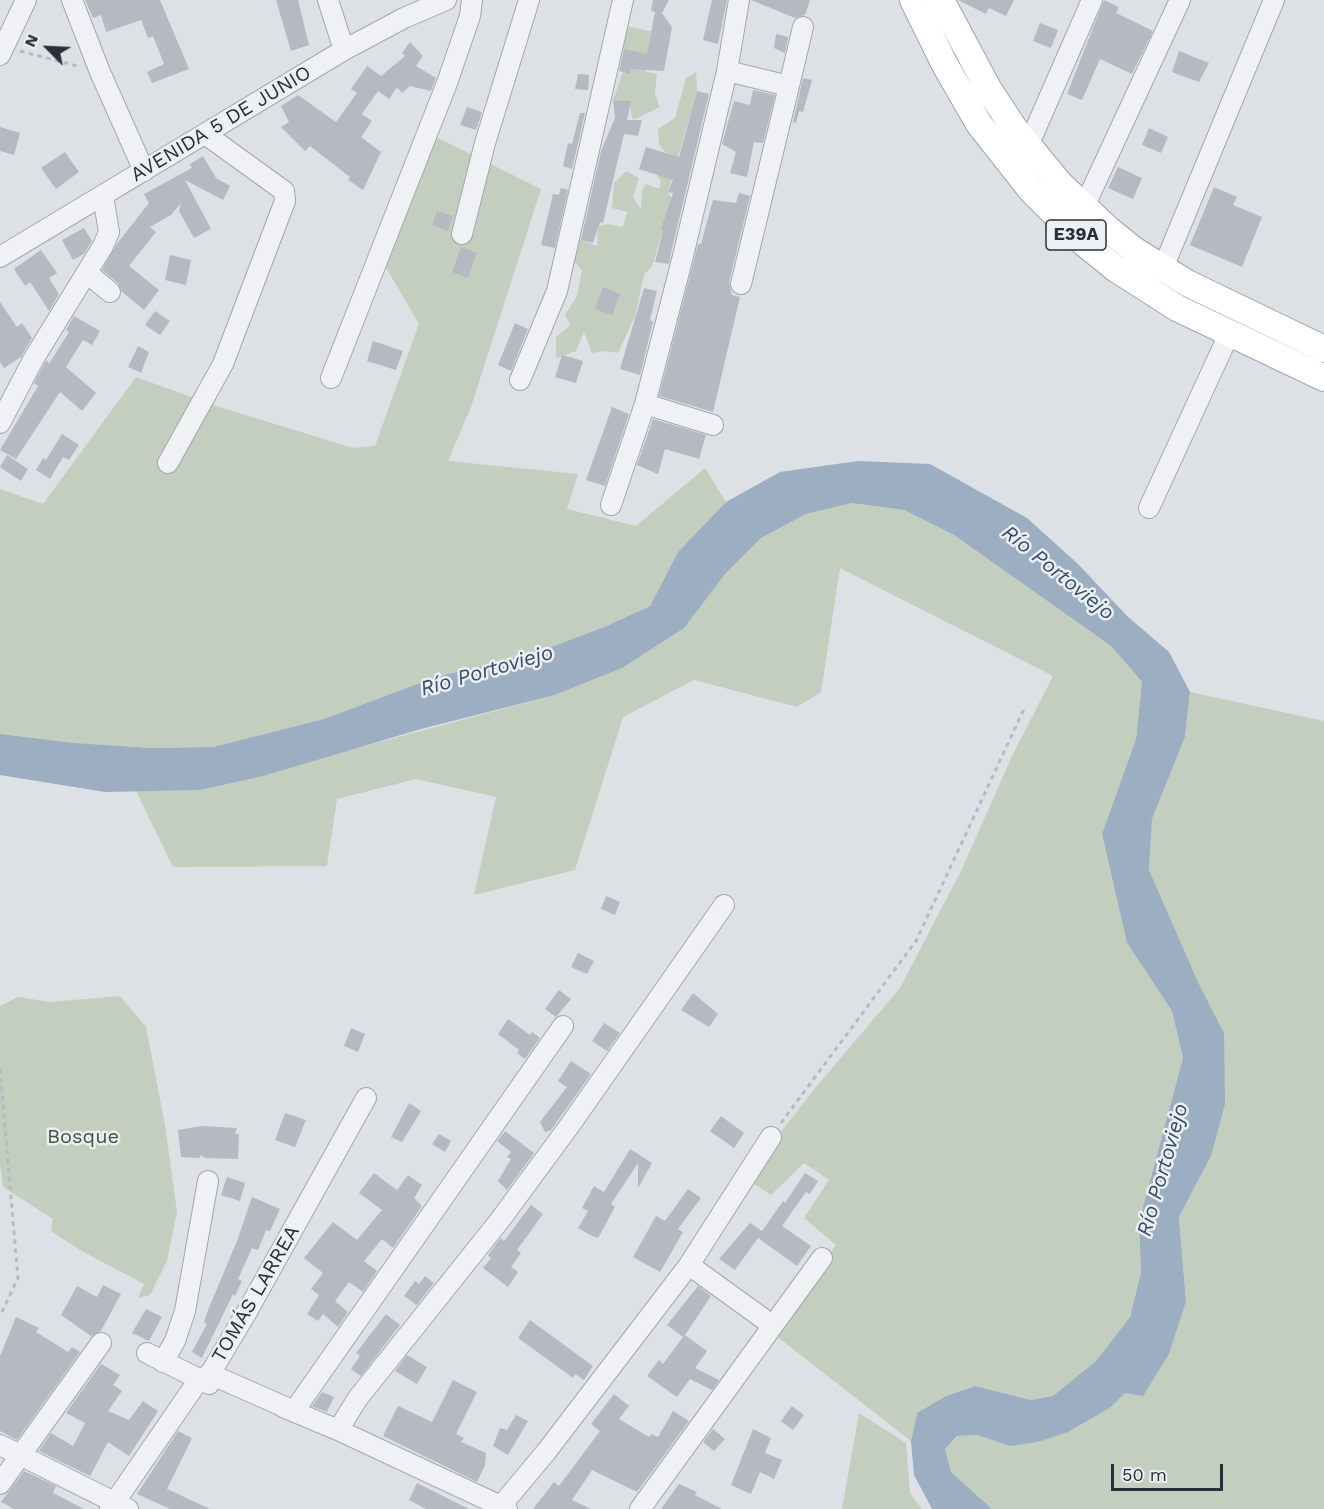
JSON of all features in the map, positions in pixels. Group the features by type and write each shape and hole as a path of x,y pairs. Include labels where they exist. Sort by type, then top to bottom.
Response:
{"main road":[{"name":"E39A","path":"913,0 945,65 979,124 1003,157 1038,198 1085,244 1116,269 1177,308 1324,378"},
{"name":"E39A","path":"941,0 989,90 1029,146 1084,207 1134,250 1163,268 1233,307 1324,349"}],"street":[{"path":"2,51 26,0"},
{"path":"72,0 100,72 144,171"},
{"path":"328,0 344,50"},
{"name":"AVENIDA 5 DE JUNIO","path":"0,257 344,50 404,18 446,0"},
{"path":"332,378 447,83 470,16 472,0"},
{"path":"462,234 485,143 529,0"},
{"path":"520,380 557,291 623,0"},
{"path":"611,505 645,404 727,71 739,0"},
{"path":"1029,146 1092,0"},
{"path":"1084,207 1180,0"},
{"path":"1163,268 1274,0"},
{"path":"741,284 803,27"},
{"path":"727,71 789,86"},
{"path":"168,463 223,364 285,201 284,191 205,134"},
{"path":"0,423 34,358 87,273 109,232 103,196"},
{"path":"87,273 110,292"},
{"path":"1149,508 1229,334"},
{"path":"645,404 713,425"},
{"path":"338,1430 358,1398 500,1221 724,905"},
{"path":"294,1411 563,1026"},
{"name":"TOMÁS LARREA","path":"117,1507 248,1311 366,1098"},
{"path":"208,1181 185,1311 175,1341 155,1358 338,1430 500,1507 581,1407 689,1265 771,1137"},
{"path":"640,1509 822,1258"},
{"path":"689,1265 772,1325"},
{"path":"0,1484 102,1343"},
{"path":"0,1445 117,1507"}],"path":[{"path":"2,51 100,72"},
{"path":"771,1137 916,941 977,817 1024,709"},
{"path":"0,1069 18,1278 0,1316"}],"green space":[{"path":"625,26 651,31 645,71 657,74 655,93 660,107 633,120 628,101 613,100 623,72 630,73 635,52 616,48"},
{"path":"696,72 697,91 668,192 672,200 652,266 644,275 635,316 618,353 606,351 592,353 584,332 576,351 556,358 556,337 570,325 565,315 577,296 582,270 572,259 579,239 597,246 598,226 608,224 623,227 627,212 612,208 614,183 626,171 639,178 633,197 641,209 642,191 646,184 659,189 661,182 656,173 667,154 659,144 658,129 675,118 686,78"},
{"path":"420,129 541,189 471,407 448,461 578,474 567,509 636,526 705,468 726,502 678,552 650,606 604,627 541,651 433,678 324,719 213,747 151,748 75,743 0,734 0,489 43,504 136,377 213,405 353,448 375,446 419,324 374,247"},
{"path":"852,503 904,510 954,535 1111,646 1142,682 1136,739 1102,834 1127,943 1172,1011 1183,1058 1139,1222 1141,1272 1130,1317 1096,1361 1053,1397 1031,1400 975,1386 946,1396 917,1413 911,1441 771,1332 836,1245 804,1218 829,1180 804,1163 771,1195 745,1178 816,1087 900,988 962,869 1012,756 1053,676 840,568 821,692 797,707 694,680 623,717 575,870 474,895 496,797 416,779 337,799 327,866 173,867 136,791 200,790 555,695 622,668 761,538 806,514"},
{"path":"1190,692 1324,721 1324,1509 992,1509 951,1472 945,1449 958,1436 977,1435 1010,1446 1111,1407 1125,1393 1186,1301 1179,1217 1211,1156 1224,1033 1198,982 1149,870 1152,819 1185,737"},
{"name":"Bosque","path":"120,996 146,1027 165,1125 177,1212 167,1261 150,1295 138,1298 144,1284 80,1250 51,1231 53,1219 3,1187 0,1165 0,1006 18,997 50,1002"},
{"path":"859,1413 906,1443 910,1493 922,1509 842,1509"}],"water":[{"name":"Río Portoviejo","path":"858,461 930,464 1027,518 1078,564 1127,616 1169,652 1190,692 1185,737 1152,819 1149,870 1198,982 1224,1033 1225,1104 1211,1156 1179,1217 1186,1301 1169,1354 1143,1396 1125,1393 1111,1407 1068,1432 1037,1442 1010,1446 977,1435 957,1436 945,1449 951,1472 992,1509 932,1509 914,1475 911,1441 917,1413 946,1396 975,1386 1031,1400 1053,1396 1096,1361 1130,1317 1141,1272 1139,1222 1183,1058 1172,1011 1127,943 1102,834 1136,739 1142,682 1111,646 954,535 904,510 852,503 806,514 761,538 725,574 684,628 622,668 555,695 421,729 263,776 200,790 105,792 0,775 0,734 75,743 151,748 213,747 324,719 433,678 541,651 604,627 650,606 678,552 726,502 780,472"}],"building":[{"path":"85,0 160,0 189,69 152,83 147,72 164,64 153,36 148,38 141,20 106,32 101,15 93,18"},
{"path":"276,0 298,0 309,45 291,51"},
{"path":"653,0 669,0 662,13 672,27 664,71 631,69 630,74 619,71 624,49 647,54 655,12 651,11"},
{"path":"712,0 727,0 718,44 703,40"},
{"path":"751,0 810,0 805,15 795,18"},
{"path":"958,0 1014,0 1006,16 989,8 986,14"},
{"path":"1104,0 1119,7 1116,13 1153,31 1132,74 1100,59 1082,100 1067,94"},
{"path":"1040,23 1058,30 1051,48 1033,41"},
{"path":"776,34 788,37 785,53 774,48"},
{"path":"410,42 423,56 416,66 436,78 431,91 410,86 402,93 397,87 389,99 378,91 362,114 372,121 361,137 381,152 363,190 348,180 350,177 310,146 305,151 281,127 289,122 281,106 298,95 336,122 357,93 351,89 367,66 381,76 405,56 402,53"},
{"path":"1179,51 1209,63 1199,82 1172,72"},
{"path":"578,74 589,75 588,90 575,89"},
{"path":"803,78 812,80 803,112 799,111 796,123 793,122"},
{"path":"753,90 775,95 763,143 754,142 747,177 730,173 736,152 722,144 734,101 750,105"},
{"path":"697,91 709,94 669,264 655,262 663,230 661,229 673,193 668,192 673,180 639,169 646,147 679,157"},
{"path":"613,100 631,101 627,120 642,120 638,136 624,134 603,223 600,222 593,243 581,240 601,151 615,118"},
{"path":"467,107 482,112 476,130 460,125"},
{"path":"580,113 585,113 572,169 563,166 568,143 572,144"},
{"path":"0,127 20,133 14,155 0,151"},
{"path":"1149,128 1168,137 1161,153 1142,145"},
{"path":"65,152 79,172 56,189 41,168"},
{"path":"203,156 216,178 230,186 223,200 185,180 211,229 194,238 179,211 181,203 171,215 150,227 156,232 129,266 159,290 144,310 122,292 118,283 102,270 116,245 149,203 144,194 192,168 190,164"},
{"path":"1118,167 1142,178 1133,199 1108,188"},
{"path":"1214,187 1237,197 1233,205 1262,217 1242,267 1190,245"},
{"path":"561,188 568,190 555,248 541,245 553,194 559,195"},
{"path":"739,193 750,196 729,282 732,295 740,297 713,412 659,396 698,244 701,244 713,200 736,203"},
{"path":"437,211 453,216 448,231 432,225"},
{"path":"84,228 92,241 84,254 73,260 62,240"},
{"path":"461,247 477,253 468,278 452,272"},
{"path":"41,250 57,273 49,278 59,294 49,311 30,282 25,286 14,269"},
{"path":"170,255 191,260 186,285 165,280"},
{"path":"603,287 620,294 612,315 595,309"},
{"path":"644,288 657,291 650,320 653,322 640,375 620,369"},
{"path":"0,302 17,327 22,323 32,338 21,357 4,368 0,362"},
{"path":"155,311 170,321 160,335 145,325"},
{"path":"74,316 100,331 92,345 83,340 66,367 96,393 82,411 60,392 16,459 0,450 38,386 34,383 44,364 47,360 49,364 69,332 66,330"},
{"path":"515,323 528,329 511,371 498,365"},
{"path":"373,341 403,351 396,370 367,361"},
{"path":"138,346 149,352 141,373 128,367"},
{"path":"562,355 583,361 576,383 555,377"},
{"path":"612,407 629,414 605,486 586,480"},
{"path":"653,419 706,435 699,459 665,449 658,474 637,465"},
{"path":"62,434 79,445 69,460 63,457 50,479 36,470 43,458 46,460"},
{"path":"7,455 28,469 21,481 0,467"},
{"path":"606,896 620,902 615,915 601,909"},
{"path":"578,953 594,961 587,974 571,967"},
{"path":"559,990 571,999 556,1017 545,1009"},
{"path":"693,993 718,1014 709,1027 681,1010"},
{"path":"508,1019 530,1035 532,1032 540,1038 525,1059 517,1053 519,1050 498,1034"},
{"path":"604,1023 620,1033 607,1051 592,1041"},
{"path":"351,1028 365,1034 358,1052 344,1046"},
{"path":"571,1061 591,1074 551,1130 545,1132 540,1122 567,1087 558,1081"},
{"path":"409,1103 421,1111 402,1142 391,1137"},
{"path":"285,1113 306,1120 295,1147 275,1140"},
{"path":"721,1116 744,1133 734,1148 710,1131"},
{"path":"202,1126 237,1128 235,1134 239,1134 238,1159 206,1158 200,1155 200,1158 181,1157 178,1130"},
{"path":"505,1131 534,1153 507,1190 498,1181 511,1159 507,1157 511,1152 497,1141"},
{"path":"439,1134 451,1141 445,1152 432,1144"},
{"path":"630,1149 652,1163 638,1188 638,1163 611,1204 615,1207 598,1238 590,1235 578,1228 588,1211 582,1208 594,1186 604,1192"},
{"path":"374,1173 397,1190 408,1175 422,1185 414,1198 422,1206 393,1248 382,1239 364,1261 377,1271 363,1292 349,1282 335,1301 348,1312 338,1327 323,1314 318,1321 307,1314 319,1295 311,1289 323,1273 304,1258 333,1222 357,1240 382,1210 359,1193"},
{"path":"805,1173 818,1181 810,1194 806,1192 782,1226 811,1246 797,1266 758,1238 735,1270 719,1259 750,1223 762,1231 783,1201 785,1203"},
{"path":"227,1177 245,1183 240,1201 221,1195"},
{"path":"688,1189 701,1198 678,1229 683,1232 660,1272 633,1257 656,1216 665,1221"},
{"path":"252,1197 280,1209 270,1231 266,1230 258,1250 252,1248 238,1279 242,1281 235,1296 233,1294 202,1358 192,1352 207,1324 204,1322 208,1310 237,1241"},
{"path":"531,1205 543,1214 517,1250 521,1253 511,1267 518,1272 508,1287 483,1268 491,1258 488,1255 496,1244 501,1238 504,1241"},
{"path":"425,1276 434,1283 417,1305 404,1296 415,1281 419,1284"},
{"path":"103,1285 121,1294 101,1331 91,1336 61,1315 77,1286 97,1297"},
{"path":"698,1286 711,1296 685,1335 707,1351 695,1368 719,1380 712,1390 690,1379 677,1397 647,1376 659,1360 663,1364 683,1337 667,1325"},
{"path":"146,1309 162,1317 149,1341 132,1333"},
{"path":"386,1314 400,1325 361,1376 351,1369 360,1356 356,1353"},
{"path":"16,1317 39,1328 36,1332 68,1352 72,1347 80,1352 17,1440 0,1431 0,1356"},
{"path":"530,1320 593,1366 584,1380 575,1374 573,1378 518,1338"},
{"path":"407,1355 427,1367 417,1384 395,1371"},
{"path":"101,1364 120,1375 113,1385 122,1391 108,1411 129,1420 143,1401 158,1411 129,1456 108,1442 90,1476 39,1451 51,1433 73,1446 85,1423 66,1413"},
{"path":"453,1380 477,1392 456,1434 464,1438 461,1442 486,1453 485,1465 477,1482 383,1436 398,1406 432,1422"},
{"path":"322,1392 334,1397 327,1412 312,1406"},
{"path":"614,1394 629,1406 619,1419 649,1437 651,1434 658,1437 673,1411 689,1421 637,1492 592,1470 572,1500 591,1509 533,1509 554,1482 559,1486 600,1431 591,1424"},
{"path":"792,1406 804,1415 793,1430 781,1421"},
{"path":"516,1415 528,1421 508,1455 493,1446 500,1428 507,1430"},
{"path":"713,1429 725,1439 714,1451 703,1442"},
{"path":"753,1429 771,1438 765,1453 782,1460 774,1479 760,1472 751,1494 731,1485"},
{"path":"178,1431 192,1438 167,1489 210,1509 170,1509 137,1494"},
{"path":"24,1471 56,1486 53,1493 84,1509 14,1509 1,1502"},
{"path":"417,1483 469,1509 426,1509 409,1500"},
{"path":"679,1484 697,1492 695,1495 722,1509 661,1509"}]}
